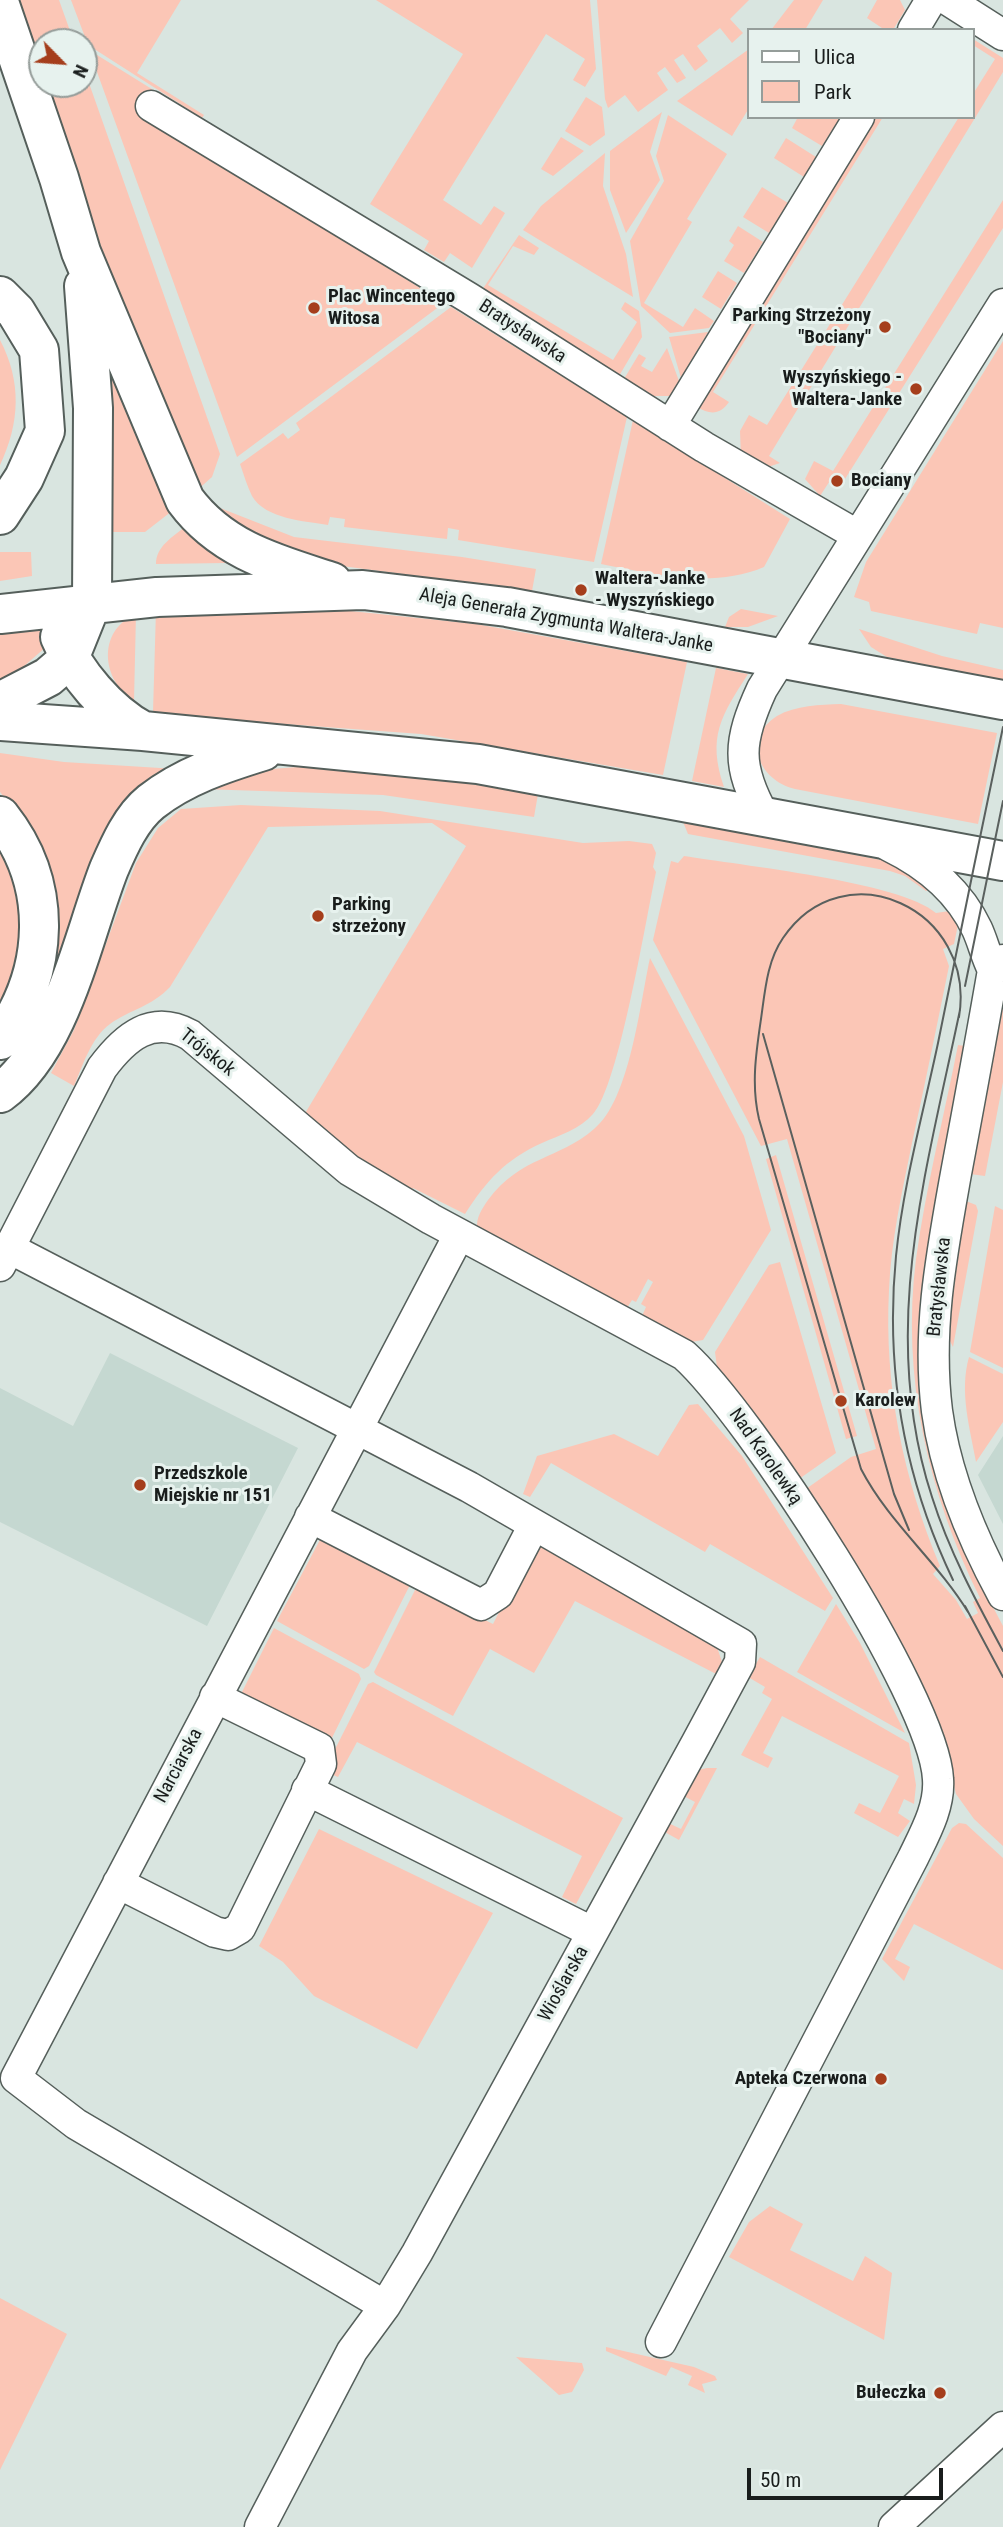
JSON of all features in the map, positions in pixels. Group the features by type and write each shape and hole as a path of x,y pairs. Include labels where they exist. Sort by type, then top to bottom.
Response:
{"main road":[{"path":"0,5 59,178 81,252 166,460 191,509 211,529 240,549 358,590"},
{"path":"0,702 48,677 69,659 92,602 93,408 81,252"},
{"path":"0,296 16,312 39,350 45,431 28,470 0,515"},
{"name":"Aleja Generała Zygmunta Waltera-Janke","path":"0,614 92,602 358,590 507,607 1003,701"},
{"path":"47,607 69,659 102,697 143,731"},
{"path":"0,721 143,731 478,764 993,860"},
{"path":"0,1093 14,1083 43,1042 65,995 118,848 149,803 185,780 278,746"},
{"path":"0,816 16,838 32,874 41,932 28,992 18,1015 0,1040"}],"street":[{"path":"913,28 931,0"},
{"path":"947,0 1003,35"},
{"name":"Bratysławska","path":"151,106 469,298 670,426 857,535"},
{"path":"670,426 858,119"},
{"path":"764,816 748,787 742,748 752,710 780,658 1003,304"},
{"name":"Bratysławska","path":"865,835 908,855 941,880 971,917 998,965 945,1234 934,1313 933,1346 934,1382 943,1445 965,1516 1003,1595"},
{"name":"Trójskok","path":"5,1257 102,1068 117,1048 134,1034 162,1025 190,1035 349,1170 459,1235"},
{"name":"Narciarska","path":"385,2306 76,2124 16,2078 459,1235"},
{"name":"Nad Karolewką","path":"459,1235 670,1347 708,1379 790,1493 877,1632 927,1732 935,1758 937,1797 917,1850 661,2342"},
{"path":"5,1257 357,1428 534,1525 498,1594 481,1605 310,1517"},
{"name":"Wioślarska","path":"260,2527 352,2351 385,2306 740,1661 741,1644 534,1525"},
{"path":"118,1883 215,1932 228,1935 240,1928 321,1764 318,1748 215,1697"},
{"path":"307,1790 592,1932"},
{"path":"894,2527 1003,2427"}],"shaded area":[{"name":"Przedszkole Miejskie nr 151","path":"110,1353 298,1448 207,1626 0,1522 0,1388 73,1426"},
{"path":"1003,1436 1003,1524 978,1475"}],"green space":[{"path":"11,0 59,0 69,28 28,28 28,47"},
{"path":"71,0 181,0 137,73 204,115 202,118 98,51 98,28 82,28"},
{"path":"376,0 590,0 596,69 585,87 573,80 585,59 546,34 443,200 481,225 494,206 505,213 472,268 450,253 444,262 424,250 429,241 370,204 463,54"},
{"path":"597,0 749,0 730,19 743,33 732,43 720,28 697,46 708,61 695,71 683,54 674,60 686,78 677,83 665,67 657,73 668,90 638,112 625,95 608,108"},
{"path":"794,0 823,0 806,28 773,28"},
{"path":"877,0 900,0 905,10 894,28 882,28 867,18"},
{"path":"975,40 1003,58 1003,72 975,118 975,91 995,59 975,46"},
{"path":"748,50 748,110 732,136 677,101"},
{"path":"98,56 155,91 142,114 444,303 237,457 98,75"},
{"path":"586,97 602,107 605,135 590,146 565,131"},
{"path":"47,98 94,98 220,454 212,477 195,492 167,427"},
{"path":"662,112 650,152 660,180 626,233 610,190 610,151"},
{"path":"668,115 727,154 687,219 692,222 644,303 683,327 695,308 714,321 709,328 670,333 641,306 630,241 664,181 656,156"},
{"path":"797,119 839,119 822,146 792,128"},
{"path":"874,119 882,119 713,392 729,402 714,412 697,407"},
{"path":"958,119 974,119 769,456 780,463 768,467 741,458 740,431 749,415 767,425"},
{"path":"561,137 584,151 553,176 541,169"},
{"path":"786,138 816,157 804,177 774,158"},
{"path":"605,153 603,186 626,254 633,297 523,230 541,206"},
{"path":"762,187 788,203 769,233 743,217"},
{"path":"1003,200 1003,228 845,479 835,473 820,496 805,479 814,461 833,471"},
{"path":"738,226 763,242 744,273 724,261 734,245 729,241"},
{"path":"519,235 539,248 534,255 513,246 488,285 613,360 637,322 621,309 625,302 639,311 642,337 619,376 482,290"},
{"path":"718,271 737,283 721,309 702,297"},
{"path":"451,307 627,417 594,562 458,540 459,530 448,528 447,539 344,527 345,519 330,517 328,525 297,520 266,510 252,496 240,464 283,433 288,439 300,430 296,423"},
{"path":"101,329 172,511 145,532 106,532"},
{"path":"708,332 681,378 669,337"},
{"path":"0,340 12,371 16,402 12,434 0,465"},
{"path":"1003,341 1003,628 980,623 977,634 871,611 869,602 854,597 866,562"},
{"path":"667,348 679,381 670,396 653,396 624,379 639,354 646,358 641,366 652,372"},
{"path":"633,420 790,519 764,567 724,577 682,578 601,564"},
{"path":"215,506 294,537 462,557 536,569 532,591 319,563 268,553"},
{"path":"186,526 226,563 156,564 162,547"},
{"path":"0,552 31,552 32,576 0,581"},
{"path":"331,609 476,624 687,662 663,775 421,734 175,716 153,712 156,610"},
{"path":"741,609 778,616 748,627 725,627 729,617"},
{"path":"136,614 134,701 115,681 108,656 114,632"},
{"path":"38,622 46,647 0,682 0,628"},
{"path":"859,629 942,656 1003,670 1003,680 887,657 871,647"},
{"path":"716,668 748,674 730,702 717,740 719,770 724,787 692,781"},
{"path":"841,704 997,733 978,824 795,789 772,777 759,758 757,747 766,725 777,716 792,710"},
{"path":"0,753 64,762 176,769 46,1001 19,816 0,792"},
{"path":"298,767 397,773 538,794 534,817 383,795 201,789 259,770"},
{"path":"241,805 380,811 583,843 629,841 652,844 656,853 653,867 656,872 622,1037 603,1097 593,1114 576,1128 529,1149 507,1164 489,1181 465,1214 413,1188 409,1194 392,1186 304,1115 466,846 432,823 268,827 170,987 156,999 103,1030 88,1052 74,1086 51,1073 74,1030 136,863 158,828 181,809"},
{"path":"683,822 897,863 930,889 926,891 905,876 890,871 688,834"},
{"path":"0,836 6,846 26,934 0,1017"},
{"path":"684,856 855,884 917,902 936,913 956,910 960,915 954,944 943,949 949,966 904,1180 890,1272 888,1326 893,1396 906,1465 940,1566 933,1574 956,1600 967,1619 978,1613 973,1602 980,1598 946,1517 933,1475 923,1433 912,1347 912,1303 920,1232 958,1045 965,1046 924,1267 920,1310 920,1383 948,1513 965,1554 1003,1626 1003,1846 974,1819 956,1794 938,1721 912,1666 856,1567 806,1489 851,1457 876,1449 787,1139 761,1146 653,940 671,861 678,863"},
{"path":"650,958 744,1136 771,1230 703,1340 691,1342 642,1316 646,1307 641,1304 653,1282 648,1279 636,1302 632,1300 627,1308 477,1229 477,1221 488,1200 513,1175 580,1139 594,1129 606,1115 617,1096 632,1050"},
{"path":"1003,1004 1003,1082 985,1176 970,1174"},
{"path":"776,1155 857,1436 846,1439 766,1159"},
{"path":"966,1201 976,1205 978,1211 953,1347 947,1335"},
{"path":"995,1206 1003,1210 1003,1368 970,1352"},
{"path":"780,1262 836,1453 799,1479 717,1367 715,1352 769,1265"},
{"path":"969,1357 1003,1374 1003,1422 976,1462 965,1397"},
{"path":"698,1404 742,1456 833,1598 825,1611 710,1544 705,1552 551,1463 530,1497 523,1494 537,1456 614,1434 658,1456 689,1405"},
{"path":"322,1536 411,1583 369,1666 364,1669 277,1621"},
{"path":"534,1543 716,1644 723,1665 720,1676 575,1601 534,1673 490,1649 453,1716 376,1675 374,1672 417,1586 493,1624"},
{"path":"836,1604 860,1643 905,1733 797,1672"},
{"path":"274,1628 359,1674 361,1679 329,1744 238,1700"},
{"path":"760,1657 909,1743 916,1785 914,1804 904,1799 898,1813 910,1821 898,1837 854,1813 859,1803 880,1813 899,1776 782,1716 763,1753 773,1758 768,1768 741,1755 772,1699 762,1693 765,1687 748,1677"},
{"path":"373,1682 623,1818 576,1904 562,1897 582,1856 357,1742 338,1777 324,1771 368,1684"},
{"path":"717,1768 679,1840 663,1831 662,1820 681,1829 695,1802 676,1792 698,1770"},
{"path":"959,1823 966,1824 1003,1858 1003,1970 914,1924 895,1959 910,1967 904,1981 882,1959 952,1828"},
{"path":"319,1829 493,1913 417,2049 314,1996 283,1962 259,1946"},
{"path":"770,2206 803,2224 790,2250 853,2281 865,2256 892,2273 884,2340 729,2257 749,2222"},
{"path":"0,2298 67,2334 0,2470"},
{"path":"606,2347 694,2367 715,2376 717,2380 702,2384 705,2393 688,2385 692,2376 671,2367 666,2376 606,2351"},
{"path":"516,2357 582,2363 584,2370 572,2392 559,2395"}],"tram line":[{"path":"953,1580 922,1502 902,1422 893,1340 893,1298 899,1229 908,1176 1003,727"},
{"path":"965,986 1003,801"},
{"path":"959,1017 959,979 948,946 927,921 901,903 870,895 839,897 809,911 778,947 770,966 766,987 757,1044 755,1081 759,1119 861,1469 885,1507 956,1593 968,1612"},
{"path":"960,1010 922,1192 913,1253 908,1313 909,1374 916,1435 932,1497 946,1537 1003,1651"},
{"path":"763,1034 894,1494 909,1530"},
{"path":"965,1606 1003,1677"}],"place":[{"name":"Plac Wincentego Witosa","path":"314,308"},
{"name":"Parking Strzeżony \"Bociany\"","path":"885,327"},
{"name":"Wyszyńskiego - Waltera-Janke","path":"916,389"},
{"name":"Bociany","path":"837,481"},
{"name":"Waltera-Janke - Wyszyńskiego","path":"581,590"},
{"name":"Parking strzeżony","path":"318,916"},
{"name":"Karolew","path":"841,1401"},
{"name":"Przedszkole Miejskie nr 151","path":"140,1485"},
{"name":"Apteka Czerwona","path":"881,2079"},
{"name":"Bułeczka","path":"940,2393"}]}
